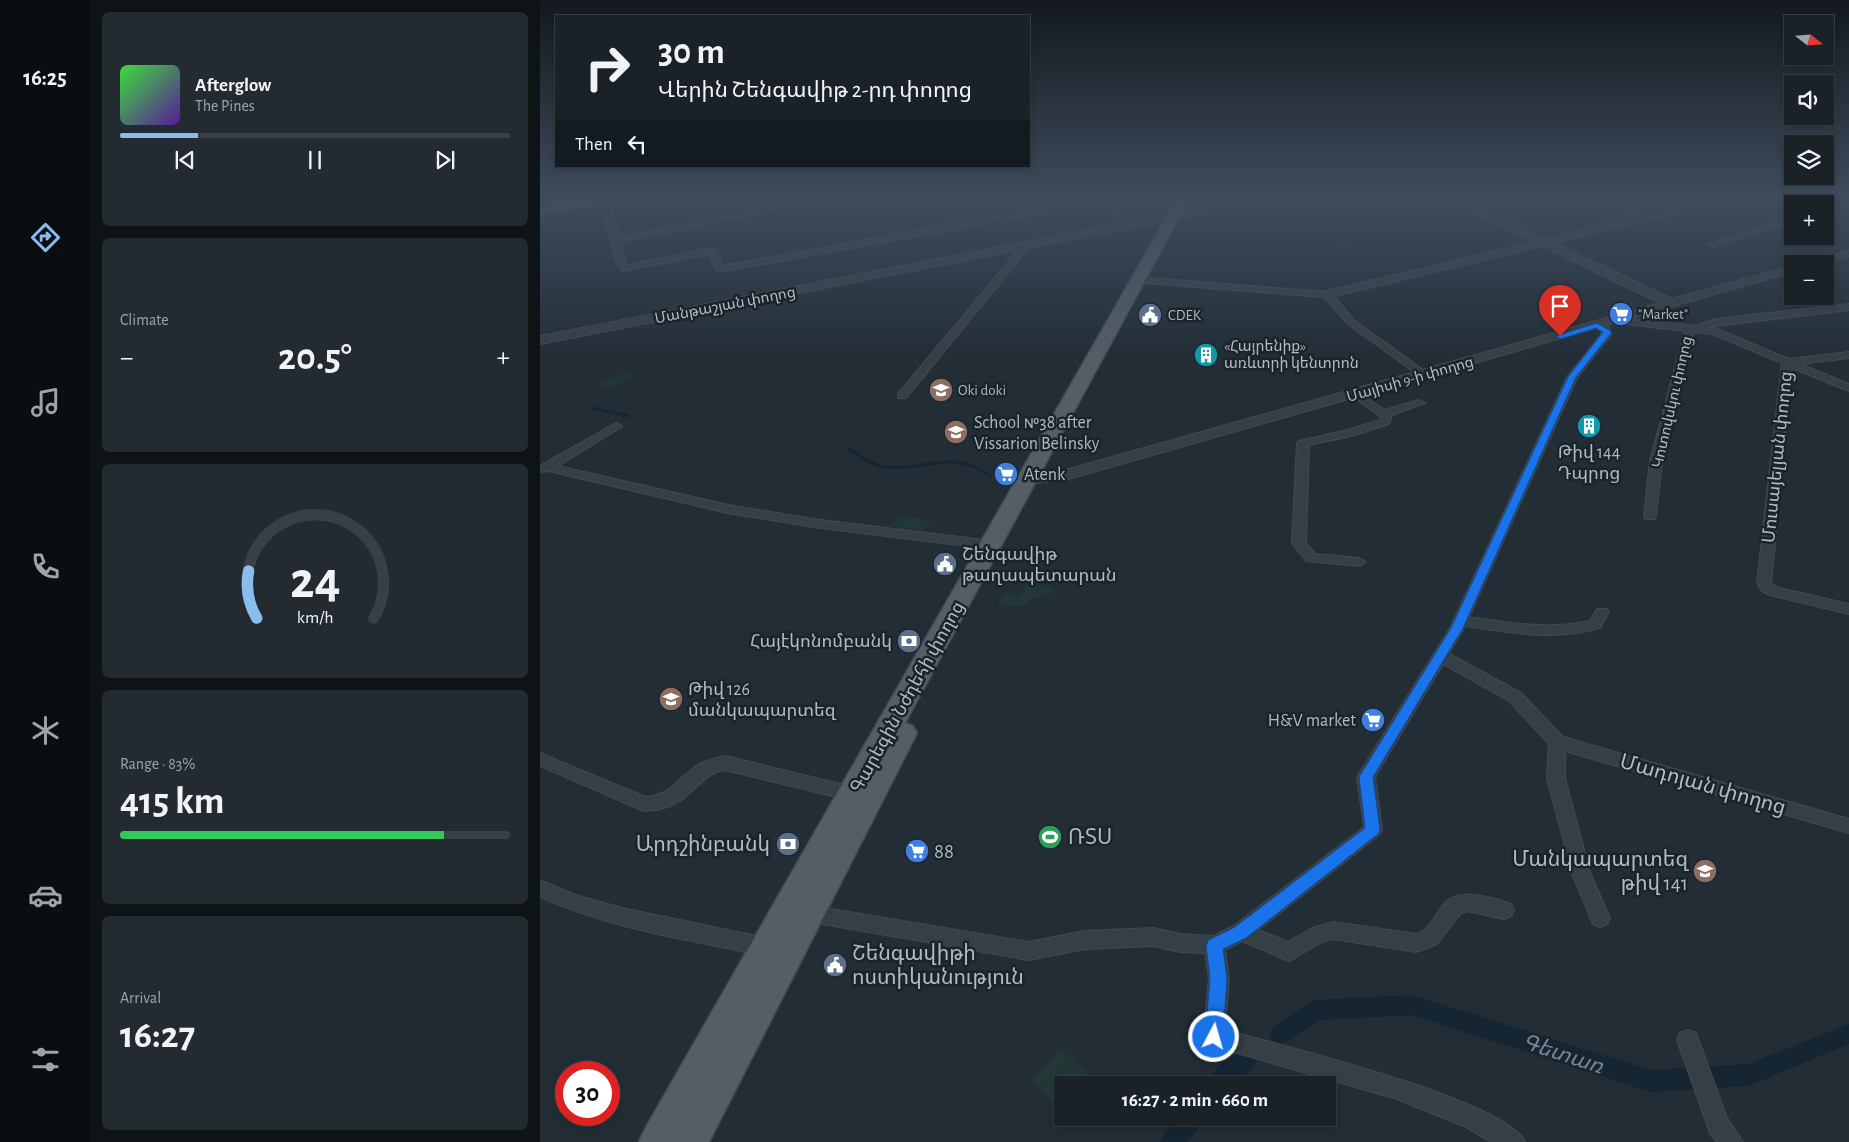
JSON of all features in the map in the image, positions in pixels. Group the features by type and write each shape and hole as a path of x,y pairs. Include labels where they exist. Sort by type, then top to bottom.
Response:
{"main road":[{"name":"Գարեգին Նժդեհի փողոց","path":"689,1142 1034,479 1157,252"},
{"name":"Գարեգին Նժդեհի փողոց","path":"658,1142 992,545 1034,479 1148,281 1161,252"}],"street":[{"path":"618,252 623,268 706,252"},
{"path":"713,252 719,269 810,252"},
{"name":"Մանթաշյան փողոց","path":"540,340 989,252"},
{"path":"902,396 929,360 1020,252"},
{"path":"1148,281 1328,294 1501,252"},
{"path":"1565,252 1668,302"},
{"path":"1834,257 1848,252"},
{"name":"Մայիսի 9-ի փողոց","path":"1034,479 1060,477 1597,326 1668,302 1784,271"},
{"path":"1328,294 1351,322 1425,375"},
{"name":"Կոտովսկու փողոց","path":"1650,516 1656,461 1690,329 1716,322 1849,306"},
{"path":"1617,320 1722,333 1849,388"},
{"path":"808,914 1029,951 1085,940 1154,937 1180,943 1214,945 1241,932 1373,830 1366,777 1460,620 1572,377 1606,335 1606,329 1597,326"},
{"name":"Մուսայելյան փողոց","path":"1849,355 1787,362 1764,583 1767,588 1775,592 1849,609"},
{"path":"1356,394 1387,416 1385,422 1351,433 1303,443 1299,543 1312,558 1359,562"},
{"path":"1383,414 1420,403"},
{"path":"544,469 616,426"},
{"path":"544,469 728,509 813,523 992,545"},
{"path":"1460,620 1511,627 1578,630 1595,625 1602,612"},
{"path":"1440,656 1515,697 1557,742 1556,778 1581,872 1600,918"},
{"name":"Մադոյան փողոց","path":"1557,742 1849,826"},
{"path":"540,759 644,804 656,804 673,798 713,763 725,763 853,794"},
{"path":"540,888 571,902 622,917 766,947"},
{"path":"1241,932 1289,952 1322,932 1338,931 1409,943 1423,943 1434,936 1455,906 1468,903 1504,910"},
{"path":"1214,945 1218,978 1214,1037 1398,1088 1474,1119 1513,1142"},
{"path":"1688,1040 1724,1133"}],"shaded area":[{"path":"627,372 637,376 610,389 599,384"},
{"path":"899,516 931,520 924,531 892,526"},
{"path":"1026,585 1054,588 1052,593 1030,600 1026,607 998,604 1003,593 1020,596"},
{"path":"1060,1049 1091,1076 1054,1076 1054,1104 1030,1081"}],"waterway":[{"path":"592,408 628,416"},
{"path":"848,449 871,462 886,467 914,466 939,462 963,463 990,476"},
{"name":"Գետառ","path":"1281,1035 1315,1010 1412,1005 1651,1081 1748,1075 1849,1034"},
{"name":"Գետառ","path":"1225,1076 1246,1060"},
{"name":"Գետառ","path":"1172,1142 1185,1126"}],"place":[{"name":"\"Market\"","path":"1621,314"},
{"name":"CDEK","path":"1150,315"},
{"name":"«Հայրենիք» առևտրի կենտրոն","path":"1206,355"},
{"name":"Oki doki","path":"941,390"},
{"name":"Թիվ 144 Դպրոց","path":"1589,426"},
{"name":"School №38 after Vissarion Belinsky","path":"956,432"},
{"name":"Atenk","path":"1006,474"},
{"name":"Շենգավիթ թաղապետարան","path":"945,564"},
{"name":"Հայէկոնոմբանկ","path":"909,641"},
{"name":"Թիվ 126 մանկապարտեզ","path":"671,699"},
{"name":"H&V market","path":"1373,720"},
{"name":"ՌՏՍ","path":"1050,837"},
{"name":"Արդշինբանկ","path":"788,844"},
{"name":"88","path":"917,851"},
{"name":"Մանկապարտեզ թիվ 141","path":"1705,871"},
{"name":"Շենգավիթի ոստիկանություն","path":"835,965"}],"route":[{"path":"1214,1037 1218,978 1214,945 1241,932 1288,898 1373,830 1366,777 1457,628 1572,377 1608,332 1606,329 1597,326 1560,336"}]}
